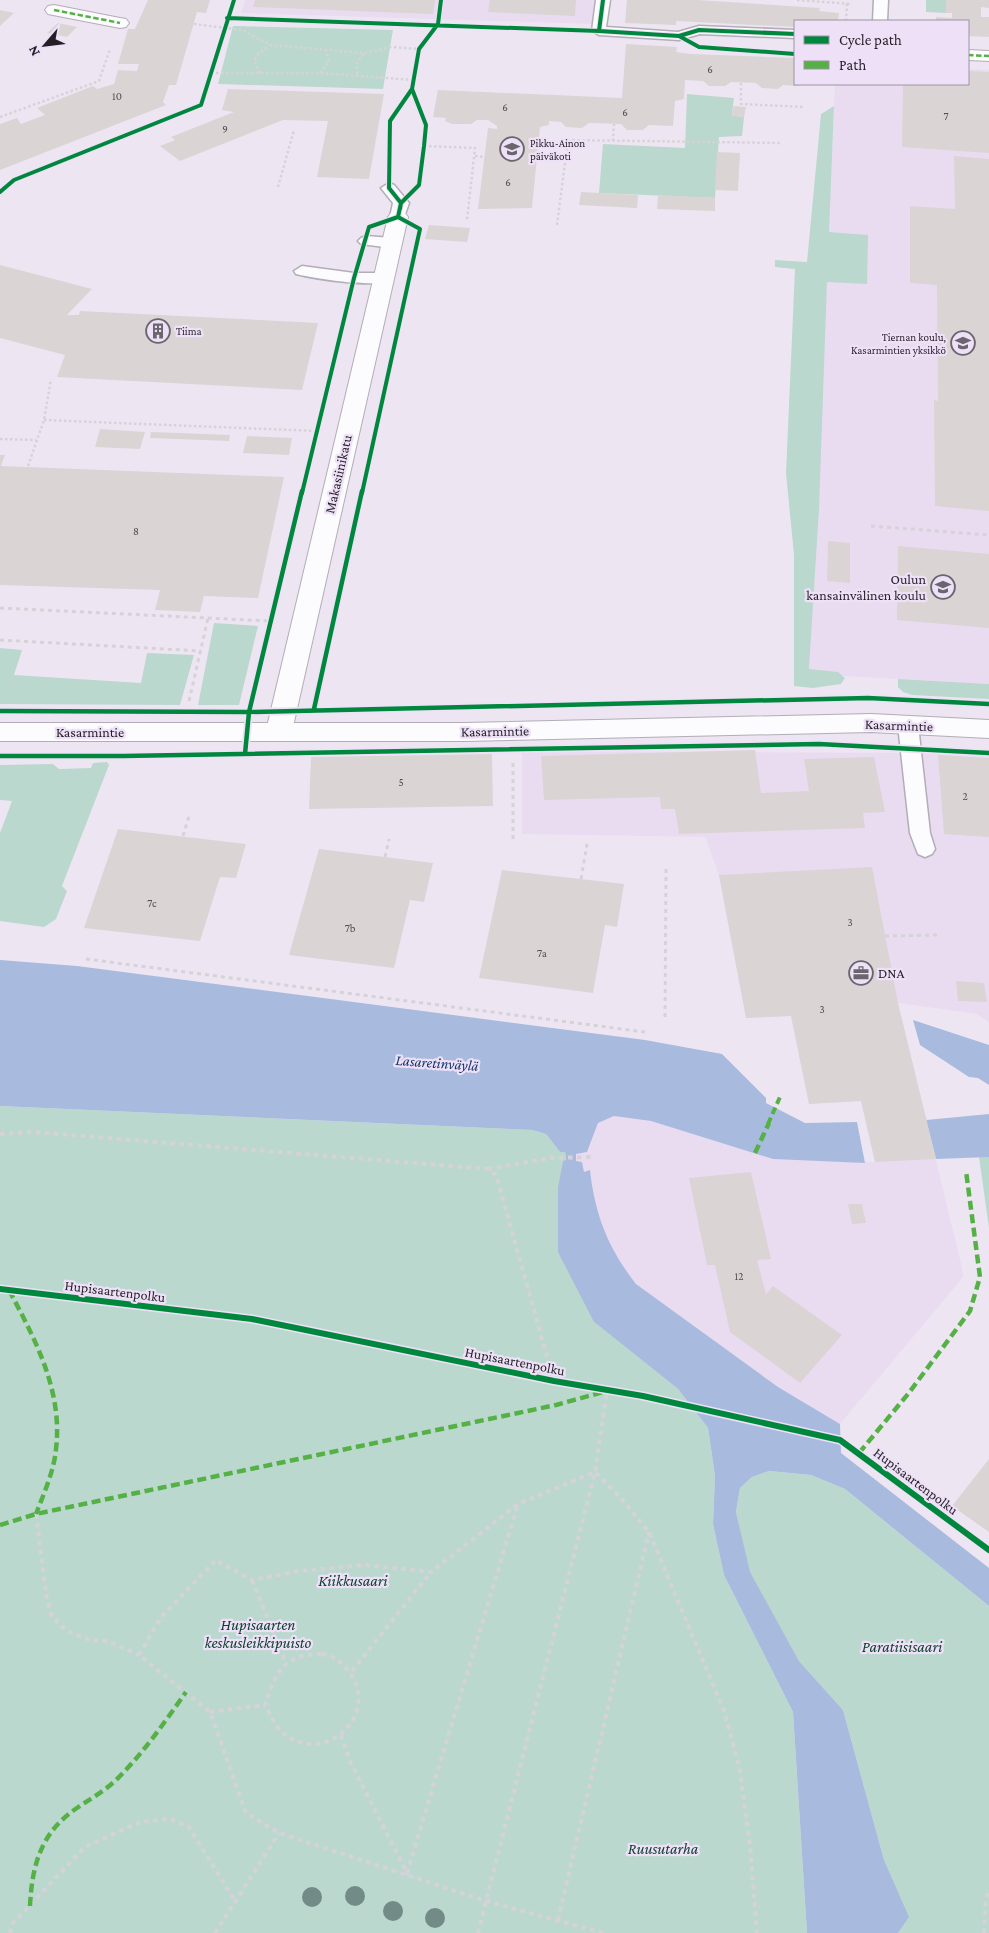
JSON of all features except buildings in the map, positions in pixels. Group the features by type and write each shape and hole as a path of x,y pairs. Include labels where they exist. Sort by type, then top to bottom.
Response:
{"street":[{"path":"54,10 120,22"},
{"path":"969,55 989,56"},
{"name":"Makasiinikatu","path":"279,731 382,278 398,216"},
{"name":"Kasarmintie","path":"0,732 464,732 871,723 989,729"}],"lane":[{"path":"603,0 599,31 679,36 699,30 794,34"},
{"path":"880,20 881,3"},
{"path":"389,188 401,203 398,216"},
{"path":"366,241 392,243"},
{"path":"302,271 354,278 382,278"},
{"path":"908,725 920,833 924,849"}],"path":[{"path":"797,0 881,3"},
{"path":"846,20 847,3"},
{"path":"222,35 227,18"},
{"path":"0,117 99,82 120,22"},
{"path":"194,24 224,26 242,30 270,46 364,52 392,47 419,49"},
{"path":"418,57 419,49 423,43"},
{"path":"260,73 254,61 258,54 270,46"},
{"path":"320,73 329,61 326,50"},
{"path":"357,74 357,63 364,52"},
{"path":"208,81 213,63"},
{"path":"211,72 357,74 414,80"},
{"path":"412,89 415,72"},
{"path":"742,83 740,104 804,107"},
{"path":"613,141 614,124"},
{"path":"278,187 294,130"},
{"path":"423,155 425,139"},
{"path":"556,225 568,140 782,143"},
{"path":"424,146 475,148 468,220"},
{"path":"474,156 484,157"},
{"path":"28,466 44,420 51,379"},
{"path":"44,420 318,431"},
{"path":"316,440 320,421"},
{"path":"0,439 36,440"},
{"path":"871,526 989,535"},
{"path":"0,608 271,621"},
{"path":"268,630 273,612"},
{"path":"189,702 208,618"},
{"path":"0,640 201,651"},
{"path":"513,759 513,842"},
{"path":"183,836 189,816"},
{"path":"385,857 389,838"},
{"path":"581,879 587,844"},
{"path":"665,1017 666,869"},
{"path":"885,936 939,935"},
{"path":"86,959 645,1032"},
{"path":"0,1134 33,1132 488,1169 551,1158 595,1157"},
{"path":"488,1169 496,1175 554,1381"},
{"path":"598,1389 616,1392"},
{"path":"478,1933 594,1472 607,1390"},
{"path":"352,1671 431,1572 518,1504 594,1472"},
{"path":"594,1472 620,1497 650,1532 691,1627 725,1713 740,1771 750,1846 757,1933"},
{"path":"407,1873 518,1504"},
{"path":"36,1514 47,1600 52,1616 62,1628 74,1634 90,1640 108,1641 139,1655 210,1712 246,1813 279,1833 407,1873 486,1901 603,1933"},
{"path":"558,1920 650,1532"},
{"path":"139,1655 161,1617 216,1560 252,1580 286,1663"},
{"path":"252,1580 299,1570 365,1565 431,1572"},
{"path":"322,1653 339,1659 352,1671 359,1687 359,1706 353,1722 341,1735 326,1743 308,1745 292,1741 278,1731 265,1704 274,1677 286,1663 304,1654 322,1653"},
{"path":"210,1712 265,1704"},
{"path":"341,1735 350,1761 407,1873"},
{"path":"10,1933 12,1924 85,1847 140,1822 170,1819 189,1827 235,1901"},
{"path":"215,1933 279,1833"},
{"path":"984,1933 986,1898 989,1891"}],"shaded area":[{"path":"245,0 594,0 592,24 241,13"},
{"path":"969,69 989,70 989,684 809,674 835,85 969,85"},
{"path":"522,751 924,753 989,756 989,1022 977,1014 898,1003 964,1276 840,1424 778,1387 636,1284 619,1263 609,1242 596,1210 590,1171 584,1172 576,1162 576,1154 587,1152 598,1123 614,1116 651,1121 773,1159 875,1162 861,1101 809,1104 791,1016 746,1018 719,875 705,837 522,834"}],"green space":[{"path":"926,0 946,0 946,13 926,12"},
{"path":"233,26 393,30 383,89 218,84"},
{"path":"687,94 734,98 732,115 744,117 742,136 719,137 715,198 599,193 603,144 685,148"},
{"path":"834,106 829,232 868,235 867,284 827,282 819,509 809,669 838,672 845,678 841,684 813,688 794,686 794,555 786,473 795,269 775,267 775,260 807,262 821,114"},
{"path":"214,623 258,626 239,705 198,705"},
{"path":"0,648 22,650 14,675 141,683 147,653 194,655 180,705 0,704"},
{"path":"898,679 989,684 989,699 912,695 903,692 898,687"},
{"path":"107,762 109,765 62,886 67,891 56,919 44,927 0,921 0,833 12,801 0,800 0,765 53,764 59,769 91,768 93,763"},
{"name":"Kiikkusaari","path":"0,1106 532,1130 546,1134 560,1152 565,1152 566,1161 563,1161 562,1171 594,1322 678,1389 708,1428 715,1476 713,1524 724,1575 793,1712 807,1933 0,1933"},
{"path":"979,1157 989,1157 989,1228"},
{"name":"Paratiisisaari","path":"769,1471 811,1475 845,1489 989,1606 989,1933 898,1933 908,1917 884,1860 843,1710 799,1661 749,1572 736,1512 740,1488 752,1477"}],"water":[{"name":"Lasaretinväylä","path":"0,960 77,966 645,1040 722,1054 766,1098 766,1103 805,1123 857,1122 865,1163 773,1159 651,1121 614,1116 598,1123 587,1152 576,1154 576,1161 582,1162 584,1172 590,1170 595,1202 604,1230 626,1271 636,1284 778,1387 840,1424 841,1453 989,1568 989,1606 845,1489 811,1475 769,1471 752,1477 740,1488 736,1512 750,1572 799,1661 843,1710 884,1860 909,1917 898,1933 807,1933 793,1712 724,1575 713,1524 715,1476 708,1428 678,1389 594,1322 558,1252 558,1188 563,1161 566,1160 565,1152 560,1152 546,1134 532,1130 0,1106"},
{"path":"913,1020 989,1045 989,1085 978,1078 969,1077 920,1045"},
{"path":"989,1114 989,1157 936,1159 926,1120"}],"marked path":[{"path":"54,10 120,23"},
{"path":"969,55 989,56"},
{"path":"755,1153 780,1097"},
{"path":"859,1453 908,1394 970,1311 980,1277 966,1171"},
{"path":"9,1290 41,1356 55,1402 58,1425 56,1449 49,1479 36,1514"},
{"path":"0,1525 36,1514 556,1405 603,1392"},
{"path":"30,1906 35,1862 39,1850 53,1828 63,1818 96,1796 124,1772 152,1739 186,1692"}],"cycle path":[{"path":"0,192 14,180 201,105 234,0"},
{"path":"398,217 401,203 389,188 390,121 412,89 419,49 438,24 441,0"},
{"path":"603,0 599,31 679,36 699,30 794,34"},
{"path":"227,18 599,31"},
{"path":"679,36 699,47 794,54"},
{"path":"400,209 401,203 419,185 424,146 426,125 412,89"},
{"path":"245,754 249,712 354,278 369,227 398,217 420,229 314,709"},
{"path":"0,711 249,712 868,698 989,704"},
{"path":"0,756 123,756 819,744 989,753"},
{"name":"Hupisaartenpolku","path":"0,1289 252,1319 554,1381 643,1396 840,1440 989,1550"}],"place":[{"name":"Pikku-Ainon päiväkoti","path":"512,149"},
{"name":"Tiima","path":"158,331"},
{"name":"Tiernan koulu, Kasarmintien yksikkö","path":"963,343"},
{"name":"Oulun kansainvälinen koulu","path":"943,587"},
{"name":"DNA","path":"861,973"}],"park label":[{"name":"Hupisaarten keskusleikkipuisto","path":"258,1633"},
{"name":"Ruusutarha","path":"663,1848"}]}
